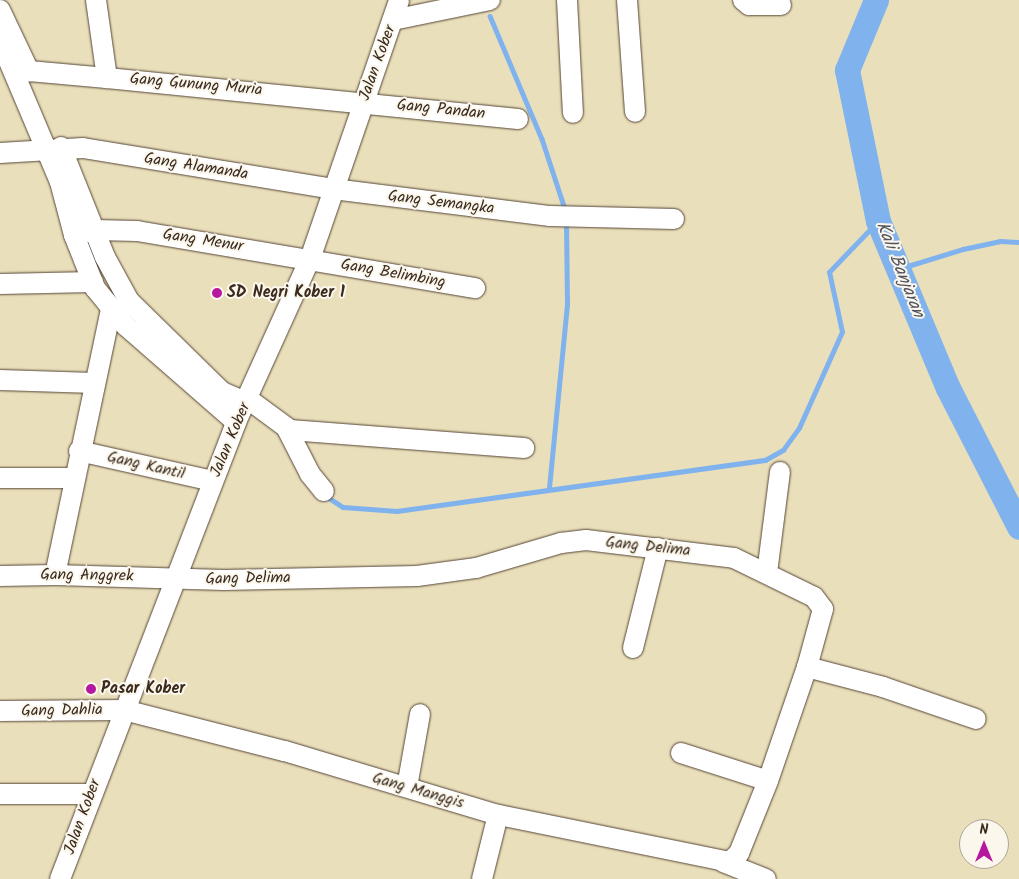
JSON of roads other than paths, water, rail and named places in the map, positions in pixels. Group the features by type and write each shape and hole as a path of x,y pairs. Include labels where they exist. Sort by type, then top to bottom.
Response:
{"street":[{"name":"Gang Gunung Muria","path":"96,0 107,78 363,102"},
{"name":"Jalan Kober","path":"60,879 90,794 174,578 243,408 310,259 400,0"},
{"path":"393,20 490,0"},
{"path":"567,0 573,112"},
{"path":"627,0 635,112"},
{"path":"744,0 749,5 780,5"},
{"path":"0,10 30,71 107,78"},
{"path":"0,40 54,149 86,232 129,301 222,392 243,408"},
{"name":"Gang Pandan","path":"363,102 518,119"},
{"name":"Gang Alamanda","path":"0,153 83,148 333,189"},
{"name":"Gang Semangka","path":"333,189 550,216 674,219"},
{"name":"Gang Menur","path":"86,232 137,231 310,259"},
{"path":"86,232 93,282 111,310 178,374 243,408 287,428 524,448"},
{"name":"Gang Belimbing","path":"310,259 475,288"},
{"path":"0,284 93,282"},
{"path":"55,575 73,478 111,310"},
{"path":"0,380 94,383"},
{"path":"287,428 310,474 324,491"},
{"name":"Gang Kantil","path":"79,451 213,482"},
{"path":"767,573 780,472"},
{"path":"0,478 73,478"},
{"name":"Gang Delima","path":"174,578 417,576 476,568 561,542 586,540 734,558 814,597 823,609 807,667 768,781 739,853 735,859 719,861"},
{"path":"633,648 658,548"},
{"name":"Gang Anggrek","path":"0,576 55,575 174,578"},
{"path":"807,667 876,685 976,719"},
{"name":"Gang Dahlia","path":"0,711 124,710"},
{"name":"Gang Manggis","path":"124,710 220,733 498,815 719,861 766,879"},
{"path":"407,787 420,714"},
{"path":"682,753 768,781"},
{"path":"0,794 90,794"},
{"path":"482,879 498,815"}],"waterway":[{"name":"Kali Banjaran","path":"876,0 847,70 878,221 948,388 1019,527"},
{"path":"490,16 542,139 566,212"},
{"path":"326,496 343,507 397,511 765,460 783,450 799,428 842,332 829,272 878,221"},
{"path":"549,488 567,305 566,222"},
{"path":"898,269 963,249 1000,241 1019,242"}],"place":[{"name":"SD Negri Kober 1","path":"217,293"},
{"name":"Pasar Kober","path":"91,689"}]}
